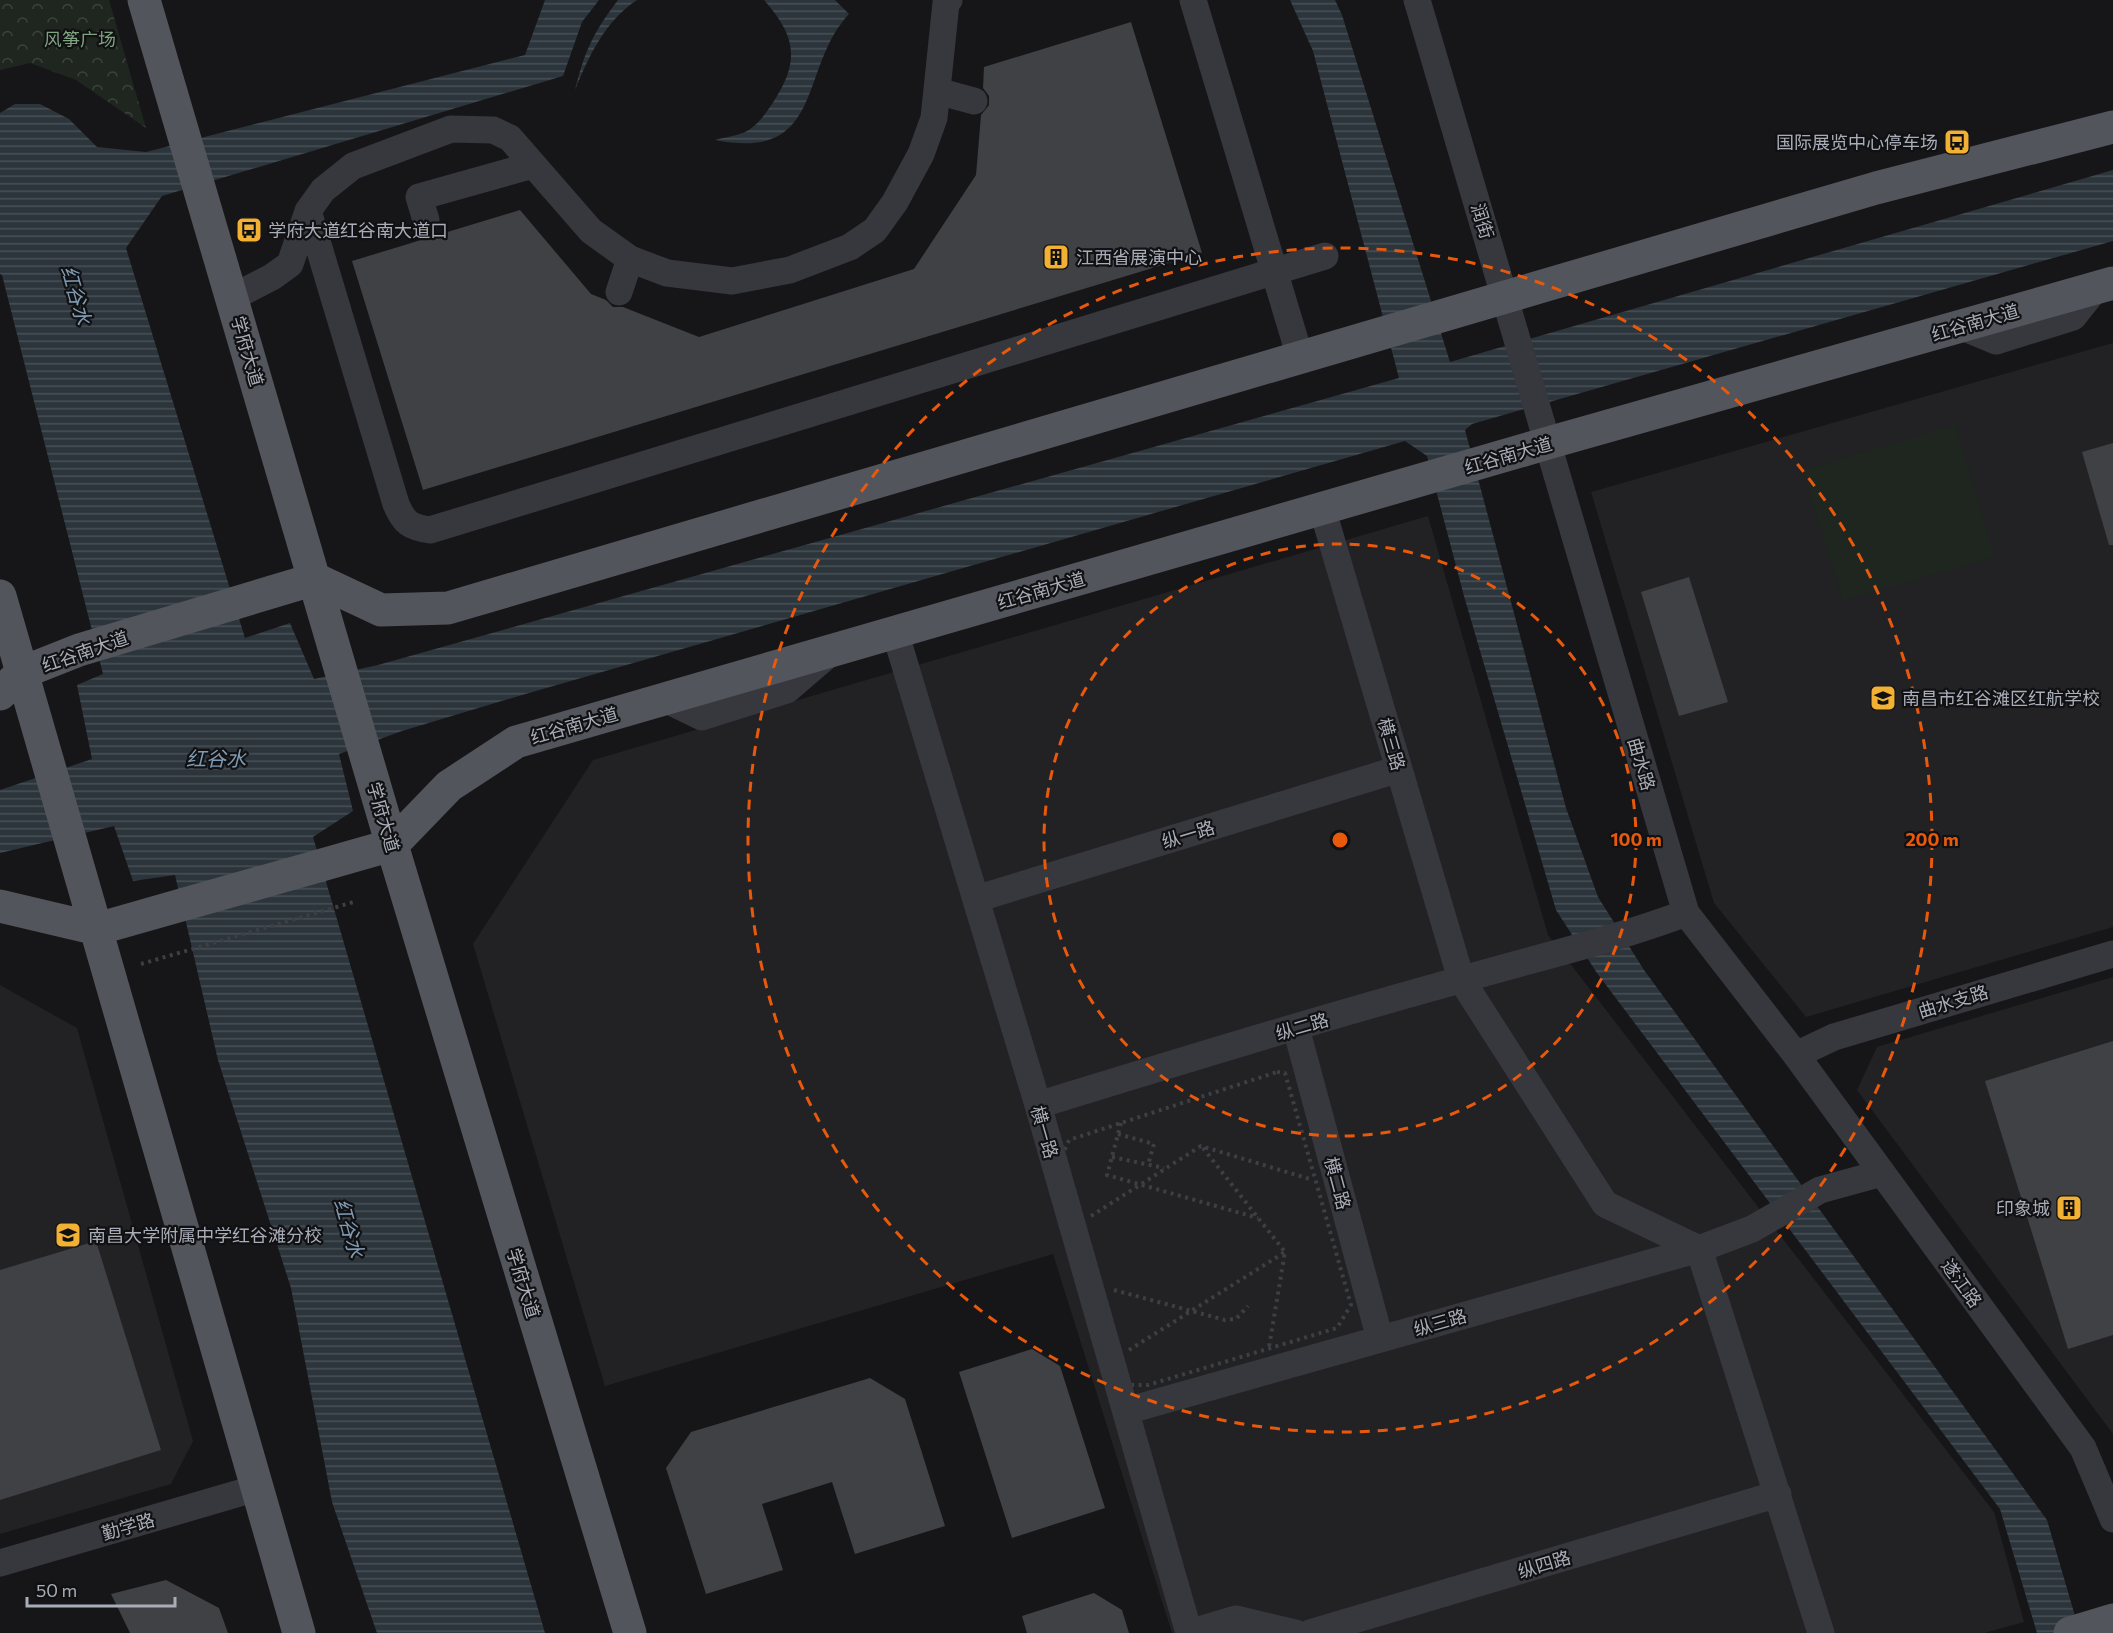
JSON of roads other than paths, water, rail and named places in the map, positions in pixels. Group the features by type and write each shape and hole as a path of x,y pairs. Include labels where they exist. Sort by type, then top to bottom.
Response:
{"main road":[{"name":"学府大道","path":"144,0 392,845 630,1633"},
{"path":"315,579 381,610 448,608 1876,188 2113,127"},
{"name":"红谷南大道","path":"392,845 449,786 516,742 1547,442 2104,285"},
{"name":"红谷南大道","path":"11,684 79,650 315,579"},
{"path":"0,596 11,684 44,745 296,1631"},
{"path":"0,906 98,929 392,845"}],"street":[{"path":"232,297 272,277 290,264 308,211 323,190 353,166 451,129 493,130 510,138 591,231 630,259 667,273 732,281 790,270 850,247 875,230 895,202 921,154 934,118 946,3 949,0"},
{"path":"1193,0 1300,357"},
{"name":"润街","path":"1417,0 1547,442"},
{"path":"937,91 974,101"},
{"path":"426,220 419,197 533,165"},
{"path":"308,211 396,504 402,519 412,527 430,530 1325,256"},
{"path":"619,292 630,259"},
{"name":"曲水路","path":"1547,442 1686,913 1796,1055"},
{"name":"横三路","path":"1322,508 1461,979 1605,1204 1699,1249"},
{"name":"横一路","path":"895,632 1074,1226 1189,1633"},
{"name":"纵一路","path":"976,899 1399,769"},
{"name":"纵二路","path":"1038,1105 1461,979 1631,934 1686,913"},
{"name":"曲水支路","path":"1796,1055 1834,1037 2113,954"},
{"name":"横二路","path":"1296,1028 1380,1339"},
{"name":"遂江路","path":"1796,1055 2083,1448 2113,1519"},
{"name":"纵三路","path":"1125,1411 1267,1360 1380,1339 1699,1249 1752,1229 1820,1190 1882,1173"},
{"path":"1699,1249 1821,1633"},
{"name":"勤学路","path":"0,1563 257,1488"},
{"name":"纵四路","path":"1310,1633 1778,1494"},
{"path":"1189,1633 1236,1620 1295,1633"}],"water":[{"name":"红谷水","path":"545,0 599,0 582,22 563,76 162,196 126,248 245,638 290,623 314,679 378,665 1399,378 1313,51 1290,0 1335,0 1342,15 1450,362 2113,170 2113,241 1472,424 1465,430 1566,808 1598,897 1644,970 2047,1520 2080,1633 2037,1633 2000,1509 1597,973 1556,910 1464,596 1427,456 1405,441 522,695 402,731 339,754 353,811 313,837 545,1633 377,1633 332,1502 291,1288 218,1060 175,875 133,881 114,826 0,853 0,790 92,759 77,685 103,674 0,274 0,113 15,104 40,104 69,119 97,147 146,152 525,55"},
{"path":"618,0 637,0 616,18 599,40 575,90 591,42"},
{"path":"764,0 835,0 849,14 833,36 804,106 793,124 776,137 751,143 715,140 740,134 754,126 772,104 787,75 791,50 788,38 775,13"}],"place":[{"name":"国际展览中心停车场","path":"1957,142"},
{"name":"学府大道红谷南大道口","path":"249,230"},
{"name":"江西省展演中心","path":"1056,257"},
{"name":"南昌市红谷滩区红航学校","path":"1883,698"},
{"name":"印象城","path":"2069,1208"},
{"name":"南昌大学附属中学红谷滩分校","path":"68,1235"}],"park label":[{"name":"风筝广场","path":"80,39"}]}
